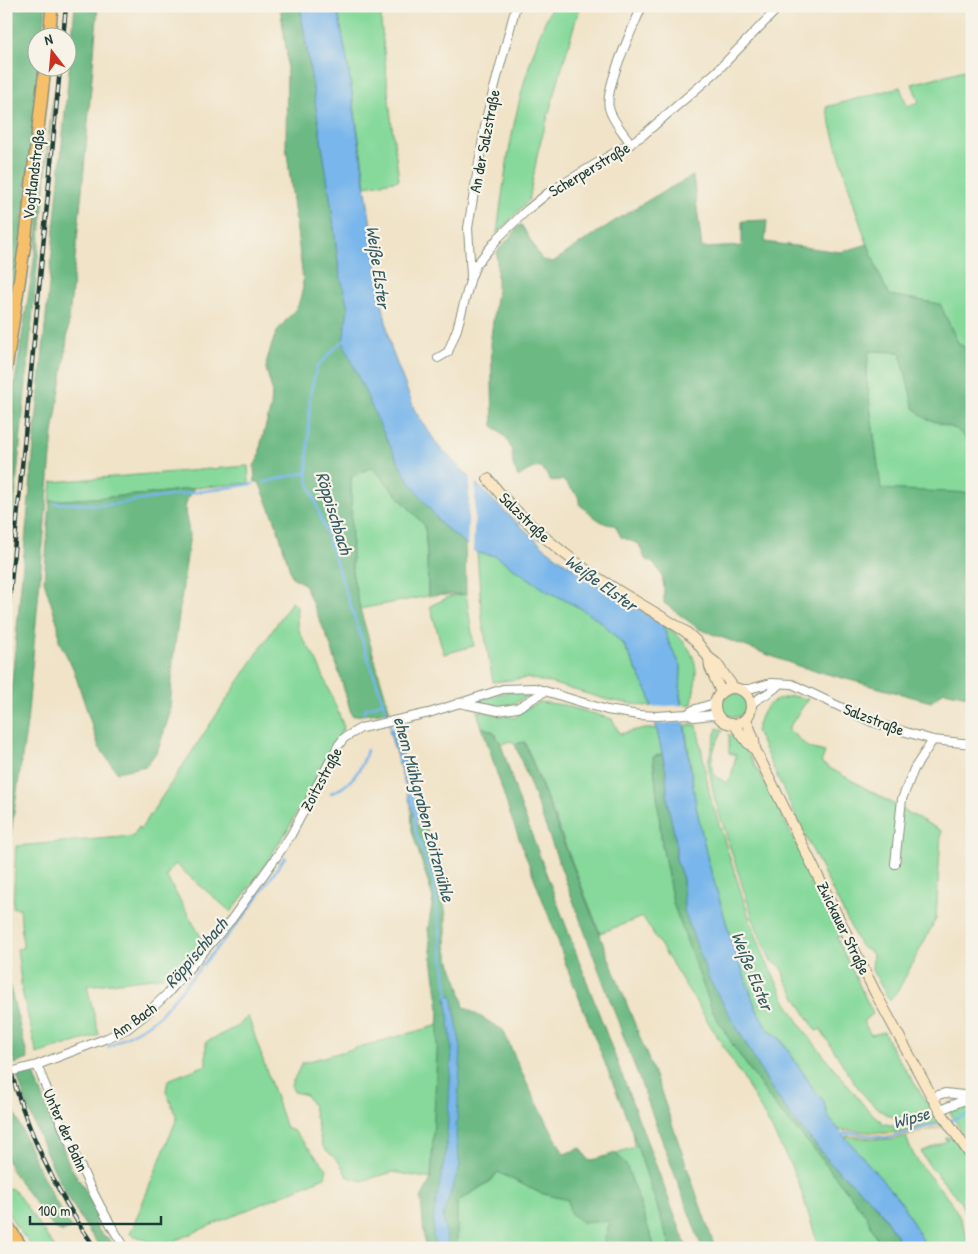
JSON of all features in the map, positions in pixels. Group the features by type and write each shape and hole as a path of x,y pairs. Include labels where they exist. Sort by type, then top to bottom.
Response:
{"main road":[{"path":"50,28 52,6"},
{"name":"Vogtlandstraße","path":"6,369 25,243 44,78"},
{"name":"Salzstraße","path":"488,479 521,517 552,545 587,570 686,632 737,688"},
{"name":"Salzstraße","path":"709,658 710,668 721,692"},
{"path":"718,716 715,703 721,692 737,688 748,695 752,704 746,719 734,724"},
{"name":"Zwickauer Straße","path":"718,716 725,722 734,724 748,743 755,749"},
{"name":"Zwickauer Straße","path":"746,719 754,740 755,749 876,994 937,1106 952,1131 972,1157"},
{"path":"6,1223 22,1248"}],"street":[{"name":"An der Salzstraße","path":"471,277 468,228 486,115 516,6"},
{"path":"631,144 609,109 608,99 613,80 642,6"},
{"name":"Scherperstraße","path":"438,358 448,352 471,277 480,260 526,210 548,193 631,144 716,72 780,6"},
{"name":"Salzstraße","path":"737,688 749,689 771,683 792,684 872,722 933,740 972,744"},
{"path":"752,704 755,700 775,690 779,684"},
{"name":"Zoitzstraße","path":"249,897 291,835 344,738 361,728 381,722 429,713 503,689 535,688 615,711 657,716 686,714 694,716 715,703"},
{"name":"Zoitzstraße","path":"460,704 498,711 517,708 544,692"},
{"name":"Zoitzstraße","path":"701,712 718,716"},
{"path":"895,864 902,799 914,769 933,740"},
{"name":"Am Bach","path":"6,1073 37,1065 107,1038 127,1029 145,1016 200,957 249,897"},
{"name":"Unter der Bahn","path":"37,1065 65,1135 108,1221 125,1248"},
{"path":"937,1106 945,1093 972,1097"},
{"path":"937,1106 972,1097"}],"green space":[{"path":"6,6 46,6 44,28 28,28 28,78 39,78 20,245 6,340"},
{"path":"75,6 98,6 65,358 53,433 27,723 11,833 6,891 6,746 68,78 78,78 78,28 73,28"},
{"path":"280,6 300,6 331,202 339,270 348,307 343,342 441,524 465,543 466,594 428,596 425,526 372,467 351,477 352,572 360,609 390,712 352,716 331,646 304,584 292,577 276,523 259,482 255,482 254,466 259,458 271,407 272,390 266,369 267,360 278,330 298,306 303,288 286,145 287,56"},
{"path":"337,6 381,6 381,22 399,180 366,186"},
{"path":"552,6 581,6 538,151 529,200 497,234 516,115 528,68"},
{"path":"972,68 972,352 958,343 940,304 889,295 869,250 846,179 826,107 900,87 907,106 919,102 912,84"},
{"path":"54,91 6,590 6,498 13,480 15,438 12,400 33,267"},
{"path":"693,176 702,248 742,246 742,221 767,220 765,242 841,252 868,244 889,295 940,304 958,343 972,352 972,445 956,429 925,418 914,408 900,352 869,351 866,375 881,489 972,493 972,697 944,691 931,702 798,666 699,629 664,603 660,571 652,562 645,559 639,544 621,537 615,525 610,525 596,518 580,505 578,496 562,480 550,481 544,470 540,468 532,469 518,477 507,439 493,426 491,337 497,290 497,252 521,224 542,260 553,262 639,206"},
{"path":"869,351 900,352 914,408 925,418 956,429 972,445 972,493 881,490 866,375"},
{"path":"248,466 249,483 151,494 50,501 52,482"},
{"path":"372,467 425,526 428,596 360,609 352,572 351,477"},
{"path":"194,488 185,509 189,541 173,659 170,713 158,750 146,766 117,772 99,747 73,668 59,641 58,625 44,581 50,501 151,494"},
{"path":"477,553 496,556 547,591 580,608 601,622 624,646 649,694 652,707 608,700 528,678 493,682 482,619"},
{"path":"466,594 474,646 444,654 430,606 449,597"},
{"path":"292,601 297,606 299,631 317,662 344,727 287,831 231,912 175,864 166,876 205,944 177,975 87,986 99,1035 37,1054 22,991 17,949 23,948 20,908 13,908 16,846 133,836 139,827 140,829 142,827"},
{"path":"662,623 680,638 693,657 696,681 692,704 683,706 680,696 681,666 669,643"},
{"path":"533,691 535,693 500,708 473,702 506,692"},
{"path":"734,693 742,697 746,705 742,713 734,717 726,713 722,705 726,697"},
{"path":"792,696 808,699 788,729 809,748 825,752 821,763 941,831 936,919 900,987 890,1001 872,970 873,954 860,946 756,731 767,706 777,700"},
{"path":"540,702 564,705 612,719 620,734 640,729 657,729 662,754 653,757 662,844 673,903 713,1012 734,1047 775,1106 812,1147 866,1215 881,1248 819,1248 800,1187 768,1122 743,1078 643,917 600,933 525,742 515,744 511,741 501,744 494,732 482,727 477,711 514,718 527,708"},
{"path":"685,725 697,725 710,796 750,920 766,961 786,1001 805,1032 866,1108 883,1123 896,1127 913,1124 936,1116 939,1122 900,1132 884,1133 839,1130 828,1117 823,1100 781,1039 766,1027 756,1008 731,939 708,861 696,806"},
{"path":"482,727 494,732 501,744 519,801 687,1248 671,1248 632,1131 566,965 511,817"},
{"path":"717,728 723,730 715,746 712,758 715,775 726,783 731,777 736,755 729,753 729,734 736,739 739,738 767,786 842,935 837,938 873,1014 863,1021 871,1035 884,1032 892,1049 930,1107 912,1116 901,1118 891,1116 872,1104 856,1084 821,1029 816,1031 785,979 781,966 770,960 753,919 714,797 708,762"},
{"path":"524,742 659,1086 715,1248 702,1248 515,744"},
{"path":"662,754 666,771 668,805 676,842 676,859 683,879 684,910 739,1032 770,1086 793,1119 830,1163 877,1206 896,1235 899,1248 881,1248 866,1215 812,1147 775,1106 734,1047 713,1012 673,903 662,844 653,757"},
{"path":"411,806 418,827 425,825 436,858 440,857 448,883 442,886 446,918 446,946 464,1007 503,1030 527,1084 564,1154 581,1148 589,1161 616,1153 627,1167 655,1248 602,1248 610,1221 583,1223 570,1213 568,1200 540,1193 498,1172 491,1180 457,1202 457,1245 460,1248 425,1248 421,1198 431,1179 439,1009 428,929 433,898 412,831"},
{"path":"6,957 10,987 28,1059 15,1064 6,1034"},
{"path":"248,1016 286,1128 294,1131 327,1169 325,1177 162,1246 130,1234 177,1118 166,1091 168,1080 206,1065 206,1042 238,1026"},
{"path":"439,1025 431,1179 393,1172 362,1181 348,1177 338,1161 322,1146 313,1106 306,1095 294,1092 291,1085 302,1063"},
{"path":"33,1071 69,1164 101,1215 95,1225 99,1231 119,1248 101,1248 74,1208 52,1165 33,1121 17,1076"},
{"path":"6,1088 35,1160 71,1228 63,1232 53,1227 11,1170 6,1157"},
{"path":"972,1099 972,1149 948,1109"},
{"path":"632,1131 671,1248 655,1248 627,1167 616,1153 634,1147"},
{"path":"906,1136 909,1146 919,1163 957,1212 965,1229 970,1248 927,1248 901,1202 845,1137 884,1139"},
{"path":"948,1137 954,1139 972,1164 972,1227 960,1201 929,1165 921,1152 949,1140 945,1139"},
{"path":"498,1172 540,1193 569,1200 610,1220 603,1247 460,1248 457,1246 457,1202 491,1181"},
{"path":"10,1188 16,1192 55,1248 34,1248 18,1228 6,1206 6,1189"}],"sand":[{"path":"939,1122 942,1127 891,1140 848,1136 844,1130 884,1133 900,1132"}],"water":[{"path":"300,6 337,6 348,66 381,296 391,348 415,411 439,447 545,548 588,579 662,623 669,643 681,666 680,696 696,806 708,861 731,939 756,1008 766,1027 780,1039 823,1100 828,1117 901,1202 927,1248 899,1248 896,1235 877,1206 830,1163 793,1119 770,1086 709,979 684,910 683,879 676,859 676,842 668,805 666,771 649,695 625,646 601,622 580,608 547,591 496,556 477,553 441,524 407,478 382,430 343,342 348,307 339,270 331,203"},
{"path":"395,729 423,817 415,820 389,730"},
{"path":"452,995 461,1049 456,1137 460,1166 443,1215 448,1248 438,1248 433,1236 434,1212 446,1152 452,1048 446,997"}],"pier":[{"path":"470,474 476,480 473,552 467,548"},
{"path":"685,705 687,722 653,724 649,707"}],"waterway":[{"name":"Röppischbach","path":"345,340 317,367 310,395 307,477 383,702 365,709 364,713"},
{"path":"265,482 307,472"},
{"path":"55,503 107,505 253,484"},
{"name":"ehem Mühlgraben Zoitzmühle","path":"383,702 392,732"},
{"name":"Röppischbach","path":"331,793 349,782 359,770 367,750"},
{"name":"ehem Mühlgraben Zoitzmühle","path":"415,815 415,829 434,884 448,997"},
{"name":"Röppischbach","path":"108,1047 147,1025 160,1015 245,915 285,857"},
{"name":"Wipse","path":"949,1121 972,1113"},
{"name":"Wipse","path":"840,1134 852,1133 889,1138 944,1122"}],"railway":[{"path":"64,28 66,6"},
{"path":"6,635 59,78"},
{"path":"6,1053 21,1104 42,1155 66,1203 95,1248"}],"water label":[{"name":"Weiße Elster","path":"378,267"},
{"name":"Weiße Elster","path":"601,583"},
{"name":"Weiße Elster","path":"752,971"}]}
